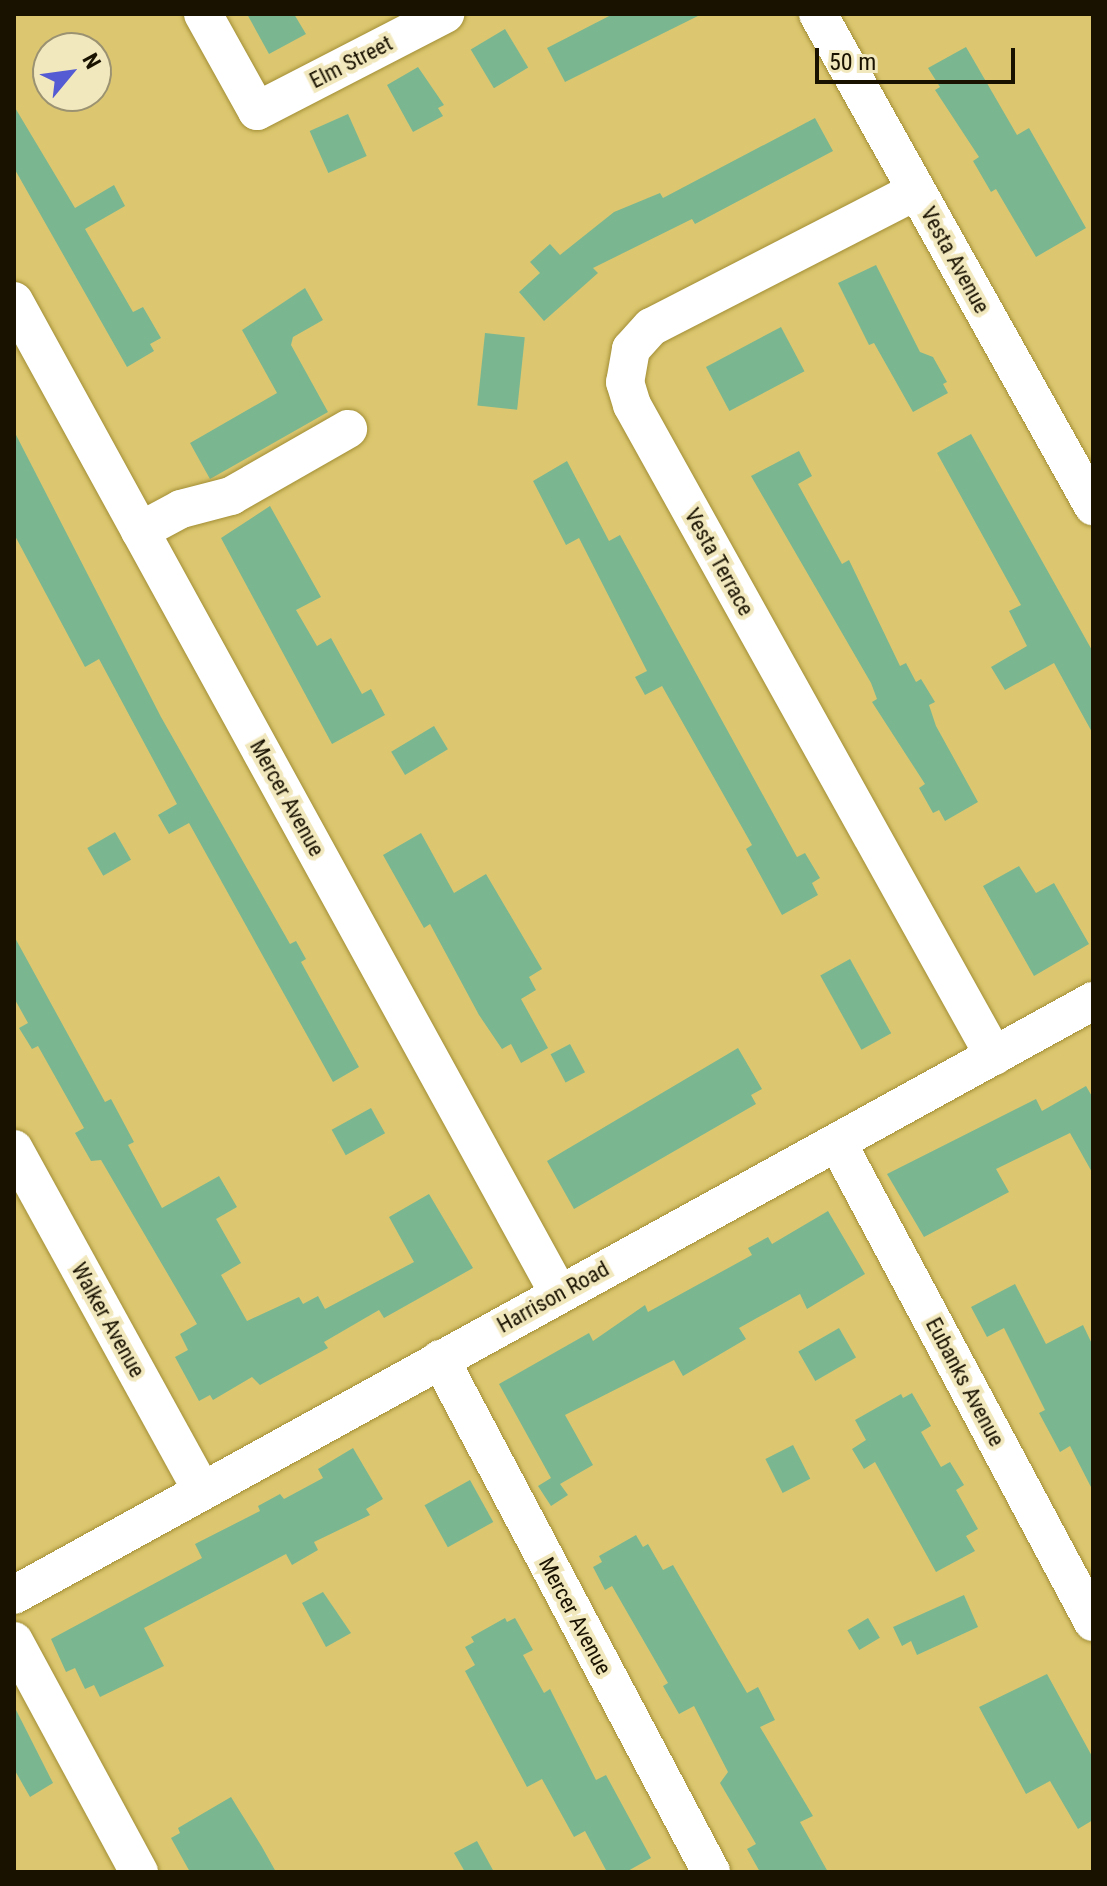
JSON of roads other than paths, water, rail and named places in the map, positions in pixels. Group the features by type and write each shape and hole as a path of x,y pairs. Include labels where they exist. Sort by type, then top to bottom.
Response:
{"street":[{"name":"Elm Street","path":"203,14 257,111 445,14"},
{"name":"Vesta Avenue","path":"818,14 1093,506"},
{"name":"Vesta Terrace","path":"916,191 651,327 631,349 625,382 632,405 994,1056"},
{"name":"Mercer Avenue","path":"14,301 559,1294"},
{"path":"140,531 181,509 231,496 348,429"},
{"name":"Harrison Road","path":"14,1595 1093,1001"},
{"name":"Eubanks Avenue","path":"837,1142 1093,1622"},
{"name":"Walker Avenue","path":"14,1149 202,1491"},
{"name":"Mercer Avenue","path":"440,1359 711,1872"},
{"path":"14,1641 139,1872"}]}
